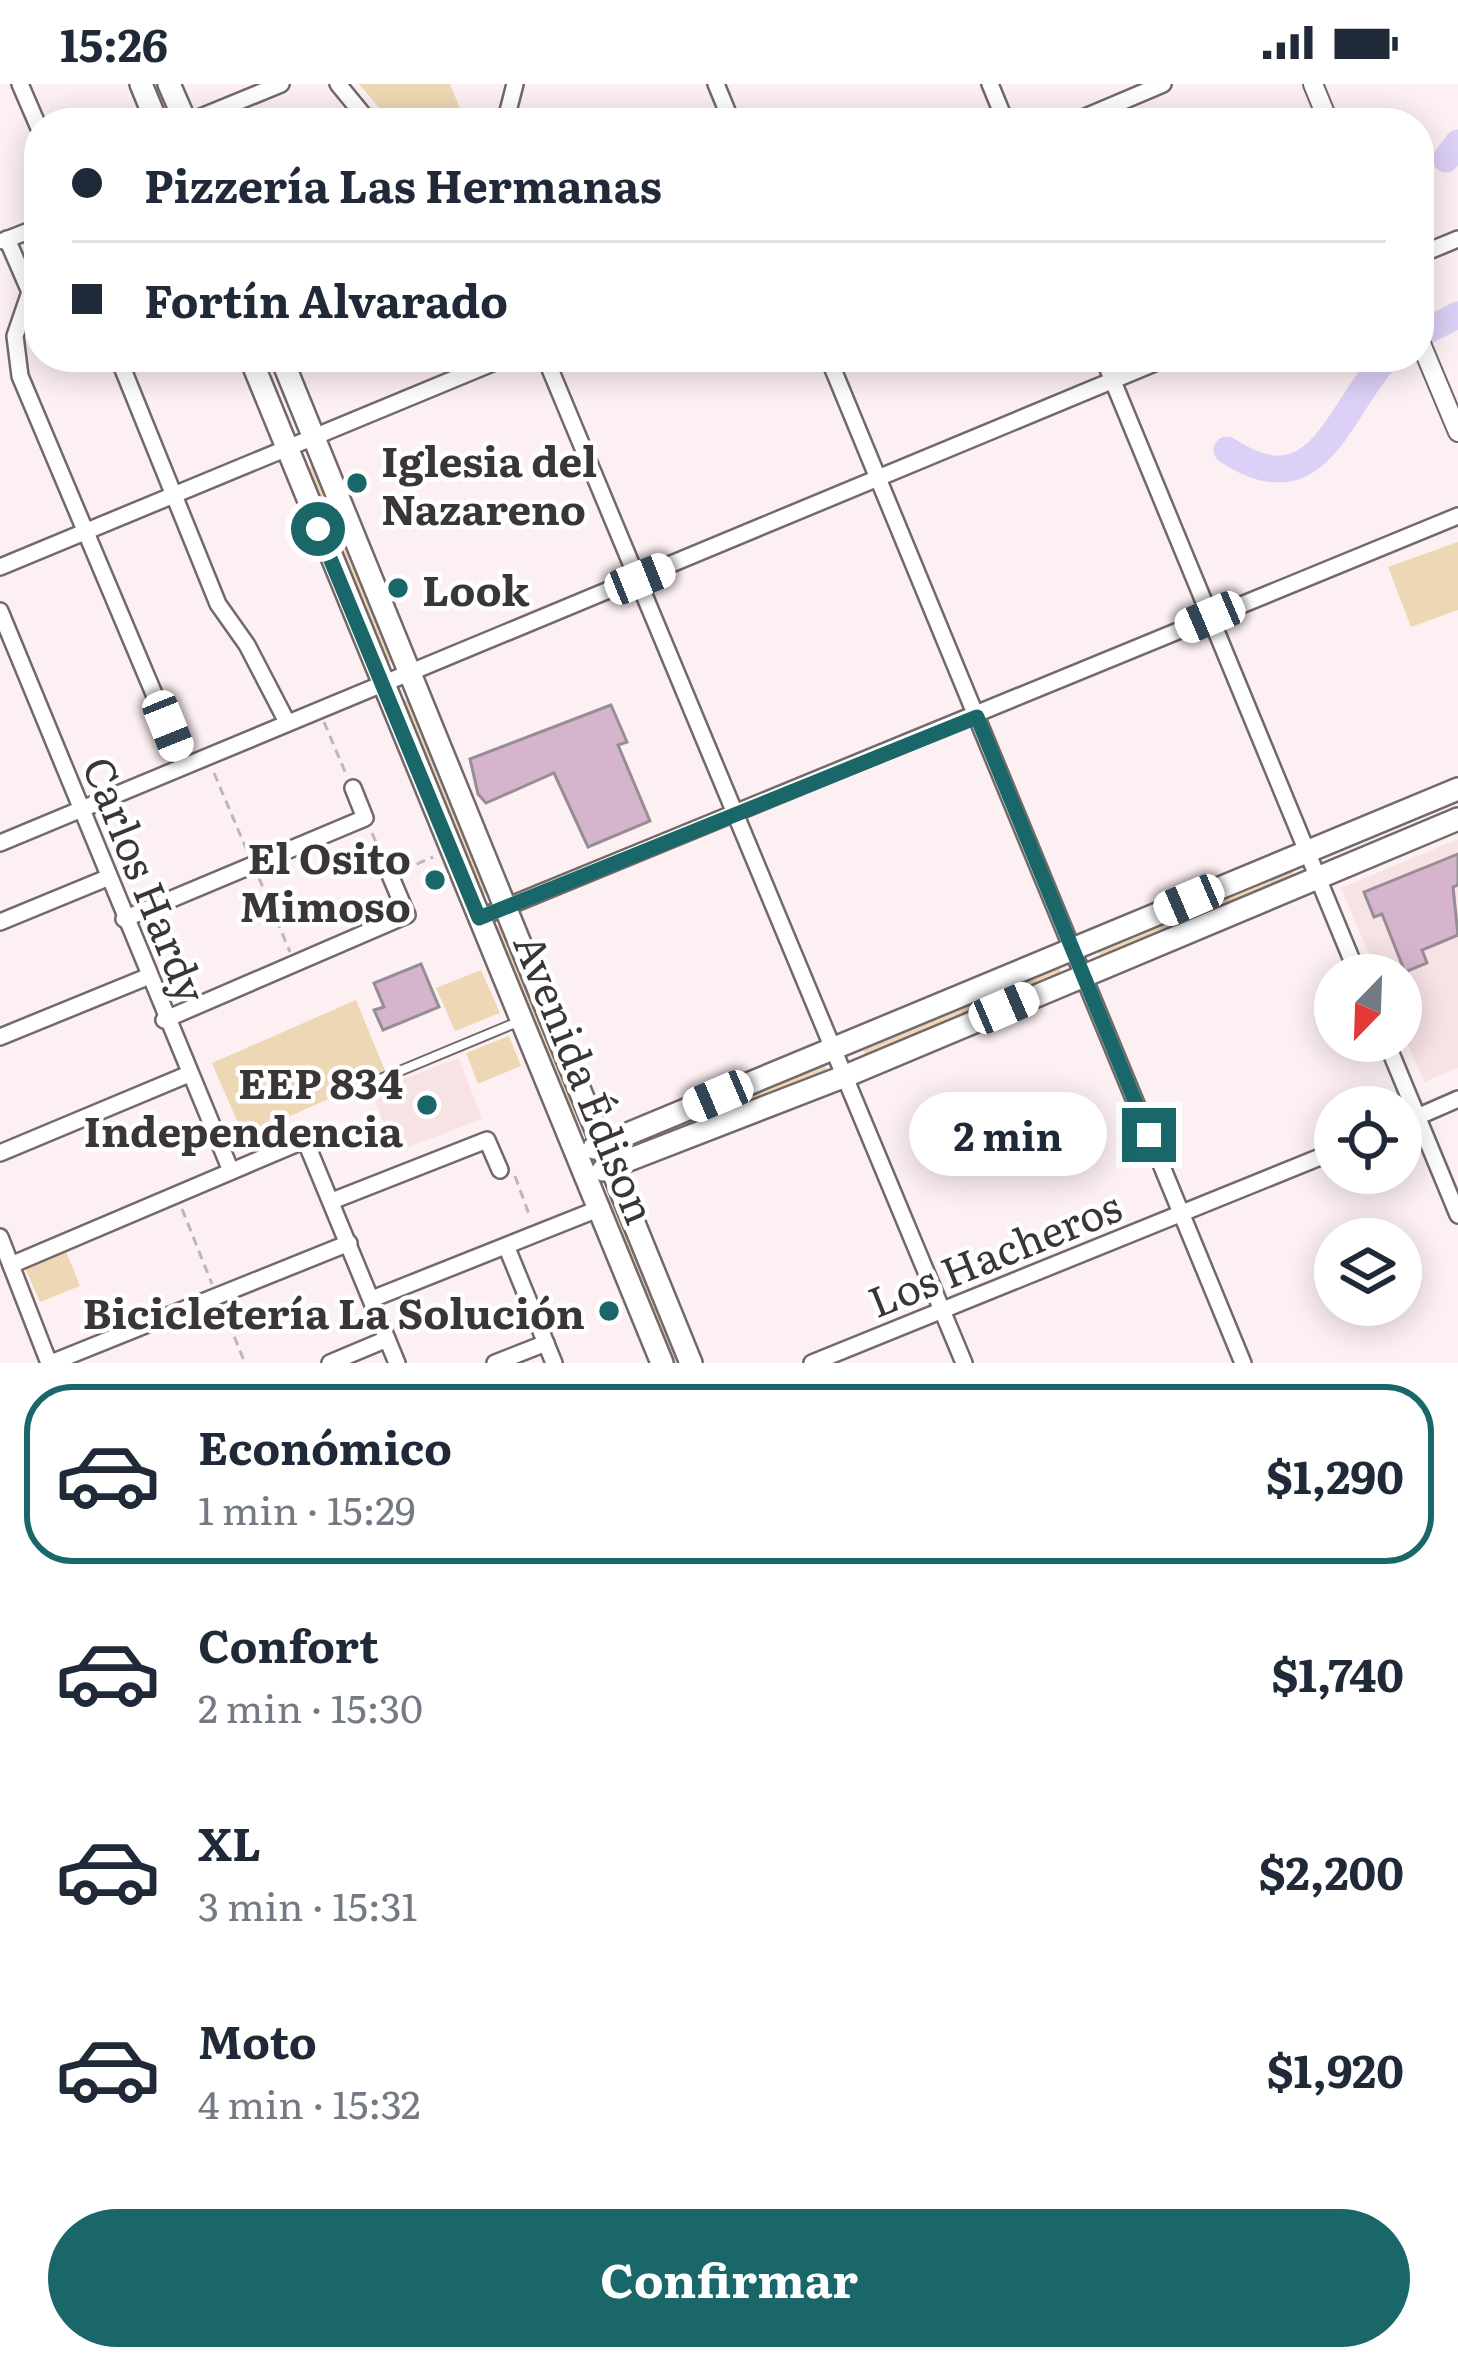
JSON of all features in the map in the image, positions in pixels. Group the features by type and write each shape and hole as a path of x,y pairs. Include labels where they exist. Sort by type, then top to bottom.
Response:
{"main road":[{"name":"Avenida Édison","path":"256,372 662,1363"},
{"name":"Avenida Édison","path":"287,372 691,1363"},
{"path":"581,1166 602,1145 1458,789"},
{"path":"581,1166 611,1167 848,1075 1458,819"}],"street":[{"path":"223,108 281,84"},
{"path":"338,84 358,108"},
{"path":"1107,108 1162,84"},
{"path":"3,240 24,280"},
{"path":"24,310 15,336 20,376 184,765"},
{"path":"124,372 218,604 248,645 287,722"},
{"path":"0,567 471,372"},
{"path":"551,372 848,1075 964,1363"},
{"path":"833,372 1243,1363"},
{"path":"1109,372 1349,954"},
{"path":"0,844 878,482 1132,372"},
{"path":"1433,372 1458,432"},
{"path":"479,918 1458,516"},
{"name":"Carlos Hardy","path":"0,611 164,1020 231,1172"},
{"path":"124,919 365,818 353,788"},
{"path":"164,1020 407,916 390,875"},
{"path":"0,922 107,878"},
{"path":"0,1037 147,977"},
{"path":"0,1153 189,1074"},
{"path":"1422,1114 1458,1099"},
{"path":"1422,1126 1458,1215"},
{"path":"11,1265 304,1140 397,1363"},
{"path":"332,1201 488,1140 500,1170"},
{"name":"Los Hacheros","path":"812,1363 1314,1160"},
{"path":"372,1299 598,1209"},
{"path":"0,1237 50,1363 349,1243"},
{"path":"507,1248 554,1363"},
{"path":"330,1363 387,1339"},
{"path":"495,1363 546,1342"}],"lane":[{"path":"366,1085 521,1021"}],"path":[{"path":"318,710 353,788"},
{"path":"365,818 390,875 451,849"},
{"path":"500,1170 516,1177 537,1236"},
{"path":"176,1196 245,1363"}],"shaded area":[{"path":"359,84 450,84 460,108 379,108"},
{"path":"316,465 394,660 383,664 306,469"},
{"path":"1458,542 1458,610 1411,627 1388,567"},
{"path":"411,697 489,892 478,897 400,702"},
{"path":"1458,839 1458,1068 1424,1082 1415,1062 1422,1062 1422,954 1369,954 1341,888"},
{"path":"1290,865 1294,875 1101,958 1097,948"},
{"path":"502,925 584,1120 574,1124 491,929"},
{"path":"1058,965 1062,974 865,1054 861,1045"},
{"path":"481,970 500,1013 455,1031 436,988"},
{"path":"356,1000 386,1073 244,1137 212,1063"},
{"path":"509,1036 521,1066 478,1084 466,1053"},
{"name":"EEP 834 Independencia","path":"459,1058 482,1119 395,1152 371,1091"},
{"path":"824,1064 828,1072 633,1152 629,1144"},
{"path":"616,1194 685,1363 674,1363 605,1198"},
{"path":"64,1246 80,1286 40,1302 23,1263"}],"building":[{"path":"611,705 627,742 618,745 650,821 588,847 554,773 486,803 478,794 470,759"},
{"path":"1458,854 1458,885 1453,887 1458,935 1422,950 1427,963 1422,965 1422,954 1398,954 1382,914 1374,917 1364,892"},
{"path":"421,964 439,1007 383,1030 374,1010 384,1007 374,983"}],"waterway":[{"path":"1446,159 1458,143"},
{"path":"1434,327 1458,315"},
{"path":"1227,450 1258,466 1283,469 1304,462 1338,427 1375,372"}],"place":[{"name":"Iglesia del Nazareno","path":"357,483"},
{"name":"Look","path":"398,588"},
{"name":"El Osito Mimoso","path":"435,880"},
{"name":"EEP 834 Independencia","path":"427,1105"},
{"name":"Bicicletería La Solución","path":"609,1311"}],"route":[{"path":"318,529 479,918 977,717 1149,1135"}]}
